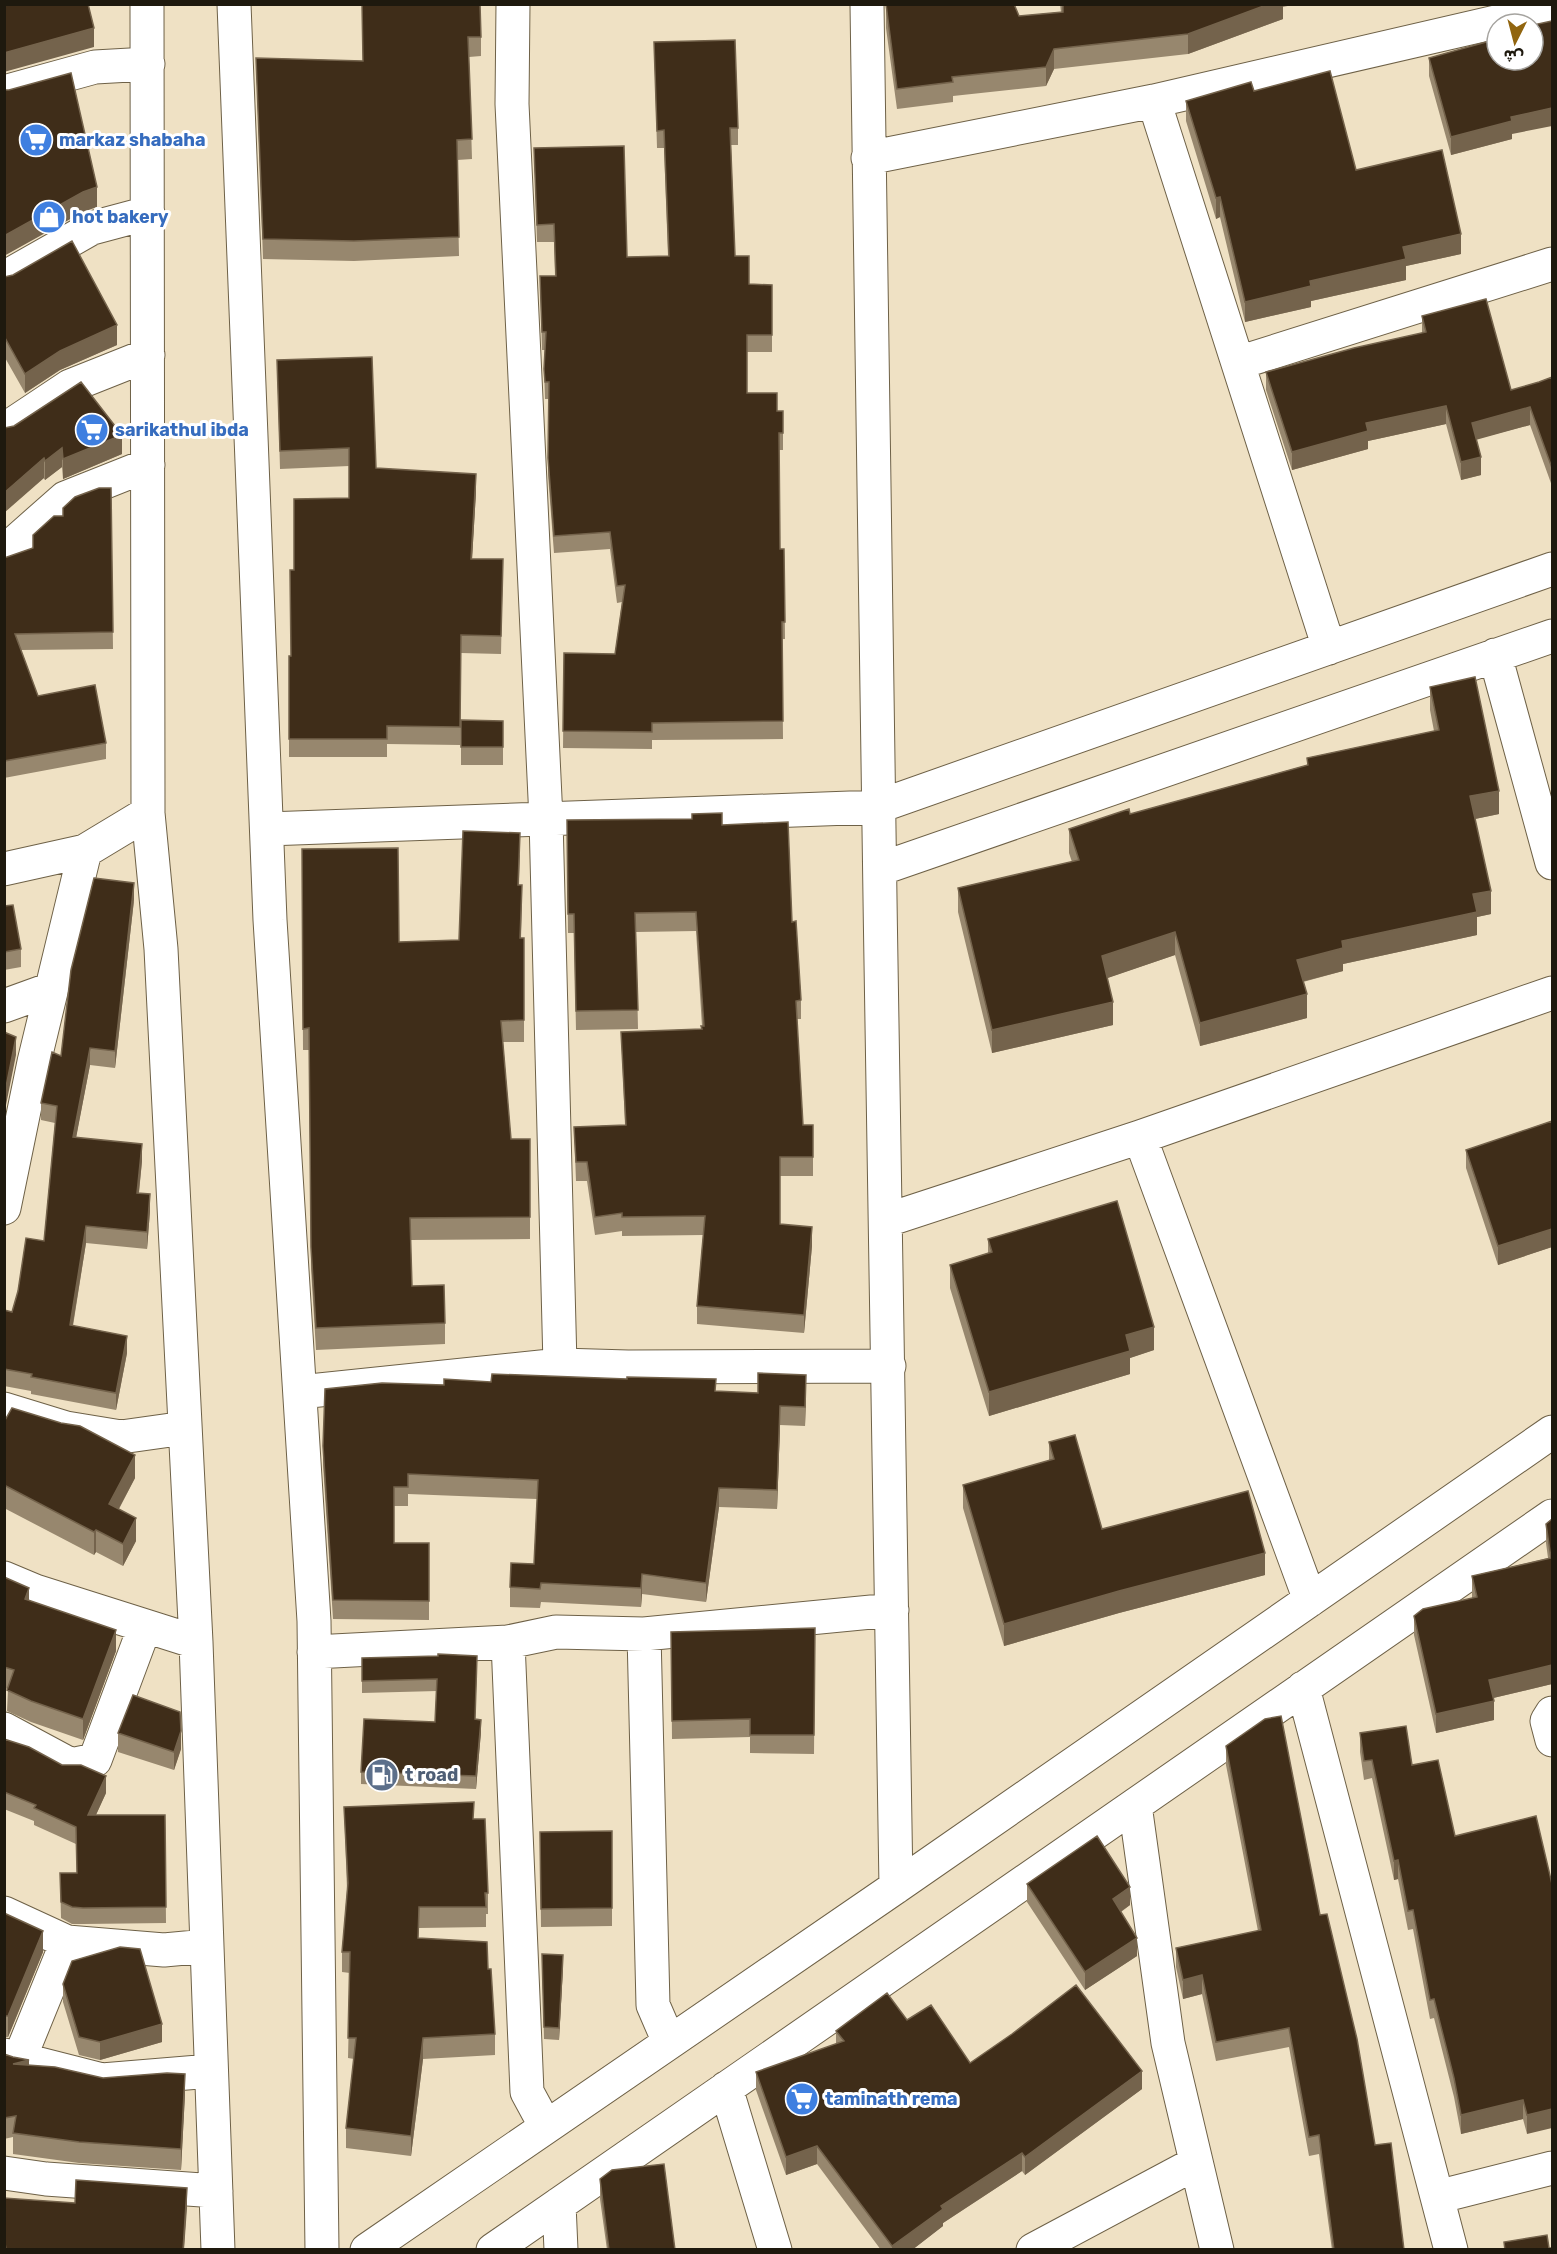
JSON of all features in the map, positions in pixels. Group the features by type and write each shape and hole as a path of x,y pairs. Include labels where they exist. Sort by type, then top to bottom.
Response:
{"street":[{"path":"147,4 148,813 161,949 196,1642 218,2250"},
{"path":"234,4 270,920 314,1652 321,2250"},
{"path":"513,4 512,116 546,819 560,1365"},
{"path":"867,4 877,807 887,1220 896,1887"},
{"path":"868,158 1154,101 1552,9"},
{"path":"4,92 95,67 148,64"},
{"path":"1154,101 1329,648"},
{"path":"4,278 92,228 147,213"},
{"path":"1238,363 1552,264"},
{"path":"4,430 70,386 148,355"},
{"path":"4,552 65,498 148,465"},
{"path":"267,829 877,807 1552,569"},
{"path":"880,869 1495,656 1551,641"},
{"path":"1495,656 1552,863"},
{"path":"4,869 84,851 148,813"},
{"path":"4,1208 51,990 84,851"},
{"path":"4,1006 51,990"},
{"path":"887,1220 1140,1137 1552,993"},
{"path":"1140,1137 1310,1600"},
{"path":"300,1392 560,1365 889,1366"},
{"path":"4,1408 66,1428 122,1437 185,1428"},
{"path":"367,2250 1552,1432"},
{"path":"504,2246 559,2204 1552,1516"},
{"path":"4,1578 35,1591 196,1642"},
{"path":"314,1652 508,1642 556,1632 644,1634 892,1610"},
{"path":"4,1729 70,1765 95,1760 145,1626"},
{"path":"644,1634 653,2005 669,2042"},
{"path":"508,1642 527,2092 546,2127"},
{"path":"1303,1688 1451,2250"},
{"path":"1552,1713 1547,1721 1552,1740"},
{"path":"1135,1805 1168,2043 1217,2250"},
{"path":"4,1913 67,1942 164,1950 207,1946"},
{"path":"67,1942 12,2057 102,2080 211,2071"},
{"path":"726,2088 775,2250"},
{"path":"1033,2250 1196,2163"},
{"path":"1437,2197 1552,2168"},
{"path":"4,2173 46,2179 216,2191"},
{"path":"559,2204 561,2250"}],"building":[{"path":"4,4 88,4 94,28 4,53"},
{"path":"362,4 480,4 481,37 468,37 472,139 457,140 459,237 354,241 263,239 256,58 363,61"},
{"path":"886,4 1014,4 1019,16 1063,12 1063,4 1269,4 1188,34 1054,49 1046,67 952,77 953,82 897,89"},
{"path":"1552,21 1552,108 1511,117 1512,121 1451,137 1429,58 1485,42 1485,72 1545,72 1545,22"},
{"path":"735,40 738,128 730,128 735,256 749,256 749,284 772,285 772,335 747,335 747,393 777,393 777,411 783,411 783,433 779,433 780,549 784,549 783,721 652,723 652,732 563,731 564,653 615,654 625,585 617,586 610,532 554,536 548,458 549,382 545,382 546,332 542,332 540,276 556,276 554,224 537,225 534,148 624,146 627,257 669,256 664,130 657,131 654,42"},
{"path":"1330,71 1356,170 1442,150 1461,234 1403,247 1406,259 1310,281 1311,286 1245,302 1220,197 1216,198 1186,101 1251,82 1254,91"},
{"path":"71,73 97,187 83,192 4,236 4,90"},
{"path":"72,241 117,325 60,351 25,374 4,336 4,277 13,275"},
{"path":"1486,299 1511,390 1552,377 1552,468 1530,407 1472,423 1481,457 1461,462 1446,406 1366,423 1368,431 1292,452 1266,372 1354,348 1426,332 1422,316"},
{"path":"372,357 376,468 476,474 471,559 503,559 501,636 461,635 460,727 387,726 387,739 289,739 290,570 294,570 294,499 349,498 349,448 280,451 277,360"},
{"path":"81,382 122,435 63,459 62,448 45,461 44,458 4,493 4,428 14,426"},
{"path":"99,488 111,488 113,632 15,634 38,696 95,685 106,743 4,761 4,558 33,548 33,535 54,516 63,516 63,508 75,497"},
{"path":"1475,677 1499,791 1470,796 1491,891 1473,894 1477,912 1342,941 1343,948 1297,960 1307,994 1200,1023 1175,932 1102,956 1113,1002 992,1030 958,888 1079,860 1069,829 1129,809 1130,814 1308,765 1307,758 1439,730 1430,687"},
{"path":"461,720 503,721 503,747 461,747"},
{"path":"722,813 722,825 788,822 792,922 796,921 801,1000 796,1001 803,1125 813,1125 813,1157 780,1157 780,1224 812,1227 804,1315 697,1306 705,1216 622,1217 622,1213 595,1217 587,1162 576,1162 574,1127 626,1125 621,1032 702,1029 701,1026 704,1026 696,912 635,913 638,1010 576,1011 574,914 568,914 567,820 692,819 692,814"},
{"path":"463,831 520,833 518,885 522,885 520,938 524,938 524,1020 501,1021 511,1139 530,1139 530,1217 410,1218 412,1286 444,1285 445,1323 316,1328 311,1247 309,1028 303,1029 302,849 398,848 399,942 459,940"},
{"path":"94,878 134,883 115,1051 90,1048 73,1137 142,1144 137,1193 150,1194 147,1232 86,1226 70,1325 127,1336 116,1393 31,1377 32,1374 4,1369 4,1310 12,1312 18,1291 26,1238 44,1241 57,1106 41,1103 52,1052 61,1056 71,970"},
{"path":"13,905 21,949 4,952 4,906"},
{"path":"4,1032 16,1037 4,1097"},
{"path":"1552,1121 1552,1229 1498,1246 1466,1150"},
{"path":"1117,1201 1154,1327 1126,1335 1130,1351 989,1392 950,1265 992,1252 988,1239"},
{"path":"758,1373 806,1375 805,1407 780,1406 777,1490 719,1488 706,1583 642,1574 641,1588 541,1583 540,1589 510,1587 511,1563 534,1564 538,1480 408,1474 408,1487 394,1487 394,1543 429,1543 429,1601 333,1600 323,1446 325,1389 382,1383 444,1385 444,1379 491,1382 492,1374 627,1379 627,1377 716,1379 715,1391 758,1393"},
{"path":"12,1408 61,1423 80,1426 135,1455 109,1504 136,1518 123,1544 96,1530 94,1532 4,1485 4,1422"},
{"path":"1075,1435 1102,1529 1248,1491 1265,1553 1004,1624 963,1485 1054,1459 1049,1442"},
{"path":"1552,1519 1552,1665 1489,1680 1494,1701 1436,1714 1414,1616 1423,1609 1477,1597 1472,1576 1551,1558 1546,1524"},
{"path":"4,1577 29,1588 25,1599 116,1630 83,1719 7,1690 14,1670 4,1667"},
{"path":"815,1628 814,1735 750,1735 750,1719 672,1721 671,1632"},
{"path":"438,1654 477,1656 475,1719 481,1720 476,1776 361,1772 364,1719 435,1722 437,1679 362,1681 362,1658 438,1656"},
{"path":"133,1695 180,1712 181,1731 174,1752 118,1733"},
{"path":"1281,1716 1320,1915 1327,1914 1357,2039 1375,2145 1391,2143 1404,2250 1334,2250 1319,2135 1309,2137 1289,2028 1216,2042 1202,1975 1183,1980 1176,1948 1261,1930 1226,1746 1265,1719"},
{"path":"1406,1726 1412,1765 1438,1760 1455,1836 1536,1816 1552,1884 1552,2109 1527,2115 1523,2100 1461,2115 1434,1999 1430,2000 1413,1910 1408,1911 1398,1860 1394,1861 1372,1760 1364,1761 1360,1733"},
{"path":"4,1739 29,1747 62,1765 81,1765 106,1776 88,1815 165,1815 166,1907 83,1908 72,1907 61,1902 60,1873 77,1873 76,1827 34,1808 36,1805 4,1792"},
{"path":"474,1802 473,1819 485,1819 488,1893 485,1893 486,1907 419,1907 418,1938 487,1942 495,2034 423,2038 411,2136 346,2128 356,2038 348,2038 350,1952 342,1952 348,1883 344,1807"},
{"path":"612,1831 612,1908 541,1909 540,1832"},
{"path":"1097,1836 1130,1887 1113,1899 1137,1938 1085,1972 1027,1884"},
{"path":"4,1913 43,1931 8,2016 4,2016"},
{"path":"120,1947 140,1949 162,2024 100,2042 79,2037 63,1984 72,1961"},
{"path":"542,1954 563,1955 559,2028 544,2027"},
{"path":"1076,1985 1142,2071 1025,2157 1022,2153 941,2206 943,2209 892,2246 817,2146 786,2157 756,2072 844,2041 836,2031 887,1993 907,2020 931,2005 970,2063"},
{"path":"4,2054 29,2060 13,2064 55,2067 103,2078 167,2073 185,2074 181,2149 79,2142 13,2133 16,2116 4,2118"},
{"path":"664,2164 675,2250 609,2250 600,2179 612,2170"},
{"path":"76,2180 187,2188 183,2250 6,2250 4,2198 75,2203"},
{"path":"1547,2235 1549,2248 1552,2250 1505,2250 1504,2242"}],"place":[{"name":"markaz shabaha","path":"36,140"},
{"name":"hot bakery","path":"49,217"},
{"name":"sarikathul ibda","path":"92,430"},
{"name":"t road","path":"382,1775"},
{"name":"taminath rema","path":"802,2099"}]}
